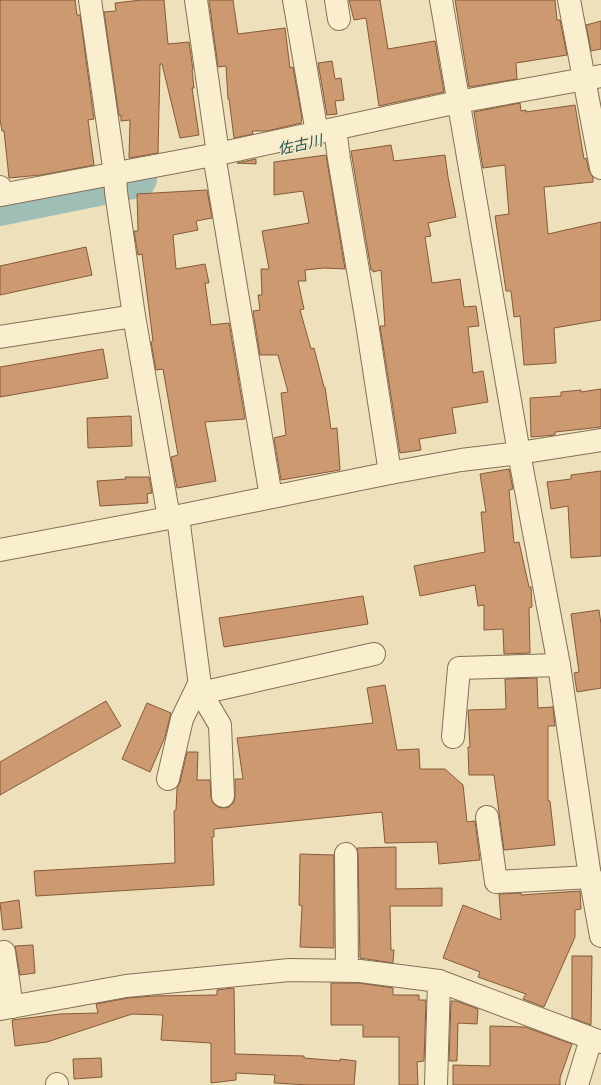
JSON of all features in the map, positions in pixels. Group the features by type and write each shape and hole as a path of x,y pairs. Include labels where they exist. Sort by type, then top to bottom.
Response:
{"street":[{"path":"90,0 134,316 174,518 200,689 220,725 223,796"},
{"path":"196,0 216,159 271,497"},
{"path":"294,0 331,135 390,472"},
{"path":"440,0 519,453 559,665 594,871 601,936"},
{"path":"569,0 589,83 601,168"},
{"path":"0,188 1,195 115,182 216,159 459,108 589,83"},
{"path":"0,337 134,316"},
{"path":"0,550 174,518 390,472 460,460 519,453 601,440"},
{"path":"168,779 182,720 200,689 374,654"},
{"path":"452,737 459,668 559,665"},
{"path":"487,817 496,882 594,871"},
{"path":"346,854 346,970"},
{"path":"4,952 6,1008 126,986 289,970 360,971 439,981 596,1041 577,1085"},
{"path":"436,1085 439,981"}],"building":[{"path":"0,0 75,0 77,15 80,15 94,119 88,120 94,165 41,175 9,178 4,131 2,131 0,119"},
{"path":"141,0 164,0 168,44 189,42 193,70 194,88 192,88 199,135 180,138 162,64 160,64 158,153 129,158 130,120 121,121 121,115 119,116 104,12 116,11 115,3"},
{"path":"209,0 233,0 238,34 285,28 290,68 293,67 302,118 301,123 267,131 252,131 253,134 234,138 228,99 226,66 218,67"},
{"path":"349,0 380,0 388,49 435,41 444,92 379,106 366,18 354,20"},
{"path":"455,0 555,0 557,20 560,20 567,55 516,63 517,79 469,87"},
{"path":"601,21 601,49 591,51 586,25"},
{"path":"332,61 335,79 341,78 344,100 335,101 337,114 327,115 318,63"},
{"path":"520,103 521,111 526,110 526,112 575,105 584,159 586,158 589,171 593,177 593,182 544,187 548,234 601,222 601,320 554,328 556,363 524,365 520,316 514,317 511,291 506,291 495,216 509,214 505,165 483,168 474,112"},
{"path":"391,145 394,161 445,155 456,217 428,223 431,236 425,237 432,283 460,279 464,307 476,306 479,326 468,327 473,373 483,371 488,402 452,408 456,433 419,439 421,450 400,453 380,326 385,326 381,270 373,272 373,270 371,270 351,151"},
{"path":"326,155 345,269 324,268 305,270 306,281 298,281 304,309 300,310 311,349 314,348 325,387 331,429 337,428 340,470 281,480 274,438 286,435 281,393 288,392 278,355 260,355 253,311 260,310 258,295 262,295 261,269 269,269 262,231 309,223 303,191 274,195 274,162"},
{"path":"256,159 256,164 237,163"},
{"path":"207,190 212,218 196,221 198,230 173,235 176,269 205,264 209,283 205,283 211,325 229,323 245,419 205,422 216,481 177,488 171,457 178,455 163,369 156,370 151,342 153,341 142,254 138,255 134,231 138,231 137,194"},
{"path":"86,247 92,275 0,295 0,266"},
{"path":"103,349 108,378 0,397 0,367"},
{"path":"601,389 601,427 555,432 555,435 531,437 530,398 561,396 561,392 581,390 581,392"},
{"path":"131,416 132,446 88,448 87,418"},
{"path":"509,469 513,489 509,490 514,543 519,542 529,587 531,587 532,607 529,608 530,653 504,654 503,629 484,630 484,605 478,606 475,585 420,596 414,566 485,552 481,512 486,512 480,474"},
{"path":"601,471 601,556 571,558 568,506 551,509 547,482 571,479 571,475"},
{"path":"125,477 149,477 152,493 147,494 148,503 100,506 97,481 126,479"},
{"path":"363,596 368,624 224,647 219,618"},
{"path":"599,610 601,624 601,688 577,692 574,673 579,672 571,614"},
{"path":"537,678 538,708 553,707 555,726 548,726 548,801 550,801 555,845 504,850 494,775 469,775 468,747 470,747 468,710 506,709 505,679"},
{"path":"385,685 397,750 419,749 420,769 445,769 463,785 467,822 475,821 480,860 439,864 437,842 385,843 382,812 214,829 214,837 212,837 214,885 36,896 34,871 175,863 174,811 176,810 177,788 180,782 187,752 198,752 197,780 210,780 211,797 213,803 218,807 229,807 234,802 235,779 243,779 237,738 373,723 367,688"},
{"path":"106,701 121,726 0,795 0,762"},
{"path":"147,703 171,713 165,737 150,772 122,759"},
{"path":"396,847 396,889 442,888 442,906 390,906 391,950 394,950 393,963 360,958 357,848"},
{"path":"300,854 334,855 334,948 300,947 302,906 299,905"},
{"path":"580,891 581,909 575,910 575,937 544,1007 523,999 526,994 478,977 480,972 443,958 463,905 501,920 499,894 521,893 521,895"},
{"path":"19,900 22,928 3,930 0,903"},
{"path":"33,945 35,973 20,975 15,946"},
{"path":"572,956 592,956 591,1025 572,1018"},
{"path":"331,983 359,983 393,988 393,995 419,995 419,1000 426,1000 424,1061 417,1062 418,1085 399,1085 399,1037 363,1037 363,1025 331,1025"},
{"path":"234,988 235,1054 304,1056 304,1058 356,1061 354,1085 274,1083 275,1075 236,1073 236,1080 211,1083 211,1043 161,1040 163,1015 132,1014 47,1042 15,1046 12,1020 60,1014 98,1013 96,1004 128,998 217,995 217,990"},
{"path":"451,1001 456,1001 478,1009 477,1024 458,1023 457,1061 449,1061"},
{"path":"490,1026 525,1027 572,1044 560,1078 560,1085 453,1085 453,1065 490,1066"},
{"path":"101,1058 102,1077 74,1079 73,1059"}],"waterway":[{"name":"佐古川","path":"0,207 138,179"}]}
